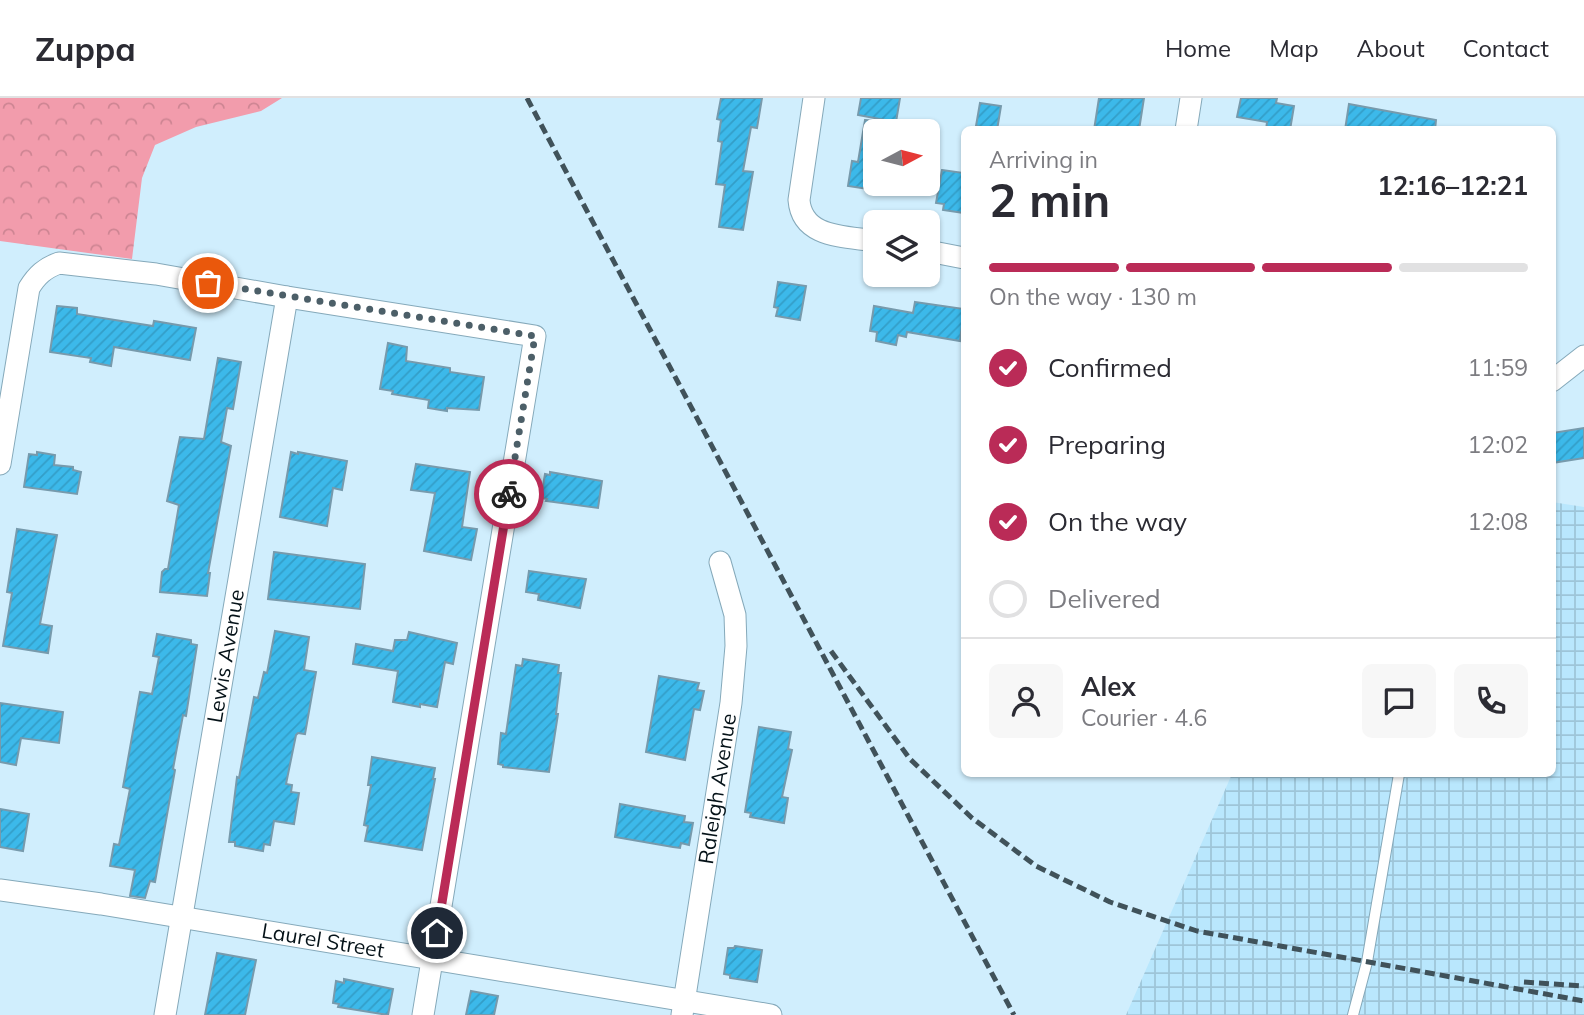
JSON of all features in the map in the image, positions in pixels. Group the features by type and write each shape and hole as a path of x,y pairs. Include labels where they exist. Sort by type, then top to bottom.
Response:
{"street":[{"path":"814,98 799,200 800,212 816,230 863,239"},
{"path":"1187,126 1191,98"},
{"path":"940,253 961,257"},
{"path":"0,464 29,288 37,275 48,266 59,262 156,274 535,336 423,1015"},
{"name":"Lewis Avenue","path":"165,1015 287,297"},
{"path":"1556,378 1584,356"},
{"name":"Raleigh Avenue","path":"683,1007 730,703 736,646 734,615 720,562"},
{"name":"Laurel Street","path":"0,890 433,959 683,1007 771,1015"}],"lane":[{"path":"1353,1015 1367,962 1398,777"}],"shaded area":[{"path":"1556,503 1584,507 1584,1015 1126,1015 1231,777 1556,777"}],"green space":[{"path":"0,98 282,98 261,111 196,127 155,145 142,178 132,259 0,241"}],"building":[{"path":"721,98 762,98 757,128 751,127 743,171 753,172 743,230 719,227 725,185 716,184 722,142 718,141 721,120 717,119"},
{"path":"861,98 900,98 896,119 858,115"},
{"path":"1099,98 1144,98 1140,126 1095,126"},
{"path":"1241,98 1277,98 1276,103 1294,106 1291,126 1266,126 1267,122 1237,117"},
{"path":"980,103 1001,106 998,126 976,126"},
{"path":"1349,104 1436,120 1435,126 1346,126"},
{"path":"863,132 863,188 848,186 852,161 858,162"},
{"path":"942,170 961,173 961,213 943,210 944,204 936,203 937,196 940,196"},
{"path":"778,282 806,286 800,320 776,316 778,308 774,307"},
{"path":"915,302 961,309 960,341 907,332 906,337 898,335 896,345 876,341 877,332 870,331 874,306 913,313"},
{"path":"57,306 77,308 77,314 153,326 154,321 196,328 190,360 114,347 111,366 90,362 91,358 50,352"},
{"path":"388,343 407,347 406,361 484,377 479,410 447,408 447,411 428,408 429,400 392,394 393,391 380,389"},
{"path":"218,358 241,362 233,409 227,408 221,442 231,446 208,573 207,596 160,592 162,572 168,569 179,505 167,501 180,437 204,439"},
{"path":"1584,428 1584,458 1556,462 1556,432"},
{"path":"37,452 55,455 54,465 73,467 73,470 81,472 77,494 24,487 29,454 37,455"},
{"path":"291,452 347,461 342,490 333,488 327,526 280,517"},
{"path":"416,464 470,472 462,527 477,529 471,560 424,551 435,493 411,490"},
{"path":"550,472 602,481 598,508 541,498 545,474 550,475"},
{"path":"17,529 57,535 40,624 52,626 48,653 3,646 12,593 7,592"},
{"path":"274,552 365,564 360,609 268,599"},
{"path":"529,571 586,579 580,608 538,600 539,594 526,592"},
{"path":"275,631 309,637 304,670 316,672 305,734 296,735 286,784 292,785 291,792 299,793 294,824 274,821 270,845 264,844 263,851 235,846 235,842 229,842 237,777 239,778 254,697 258,698 264,672 267,673"},
{"path":"409,632 457,643 453,664 445,662 437,707 393,702 398,671 353,664 356,644 393,651 395,640 407,640"},
{"path":"157,634 191,640 191,644 197,645 155,882 150,881 145,898 130,896 135,870 110,866 114,844 119,845 130,789 123,787 140,692 152,694 159,657 153,656"},
{"path":"523,659 559,665 558,673 561,673 549,772 503,767 498,764 501,733 506,734 516,665 522,666"},
{"path":"659,676 699,683 697,690 704,691 700,710 694,709 685,760 646,752"},
{"path":"0,703 63,712 59,743 21,738 16,765 0,762"},
{"path":"759,727 791,732 788,749 792,750 782,797 788,798 784,823 750,817 751,813 745,812"},
{"path":"372,757 435,768 422,850 365,841 368,826 364,825 371,785 368,785"},
{"path":"620,804 685,816 684,822 693,823 689,845 681,843 680,848 615,837"},
{"path":"0,809 29,814 23,851 0,847"},
{"path":"735,946 762,950 757,982 730,978 730,975 724,974 728,948"},
{"path":"217,953 256,960 245,1015 205,1015"},
{"path":"344,979 393,989 388,1015 338,1007 339,1004 333,1003 336,981 344,983"},
{"path":"471,991 498,996 494,1015 466,1015"}],"railway":[{"path":"527,98 1014,1015"},
{"path":"831,651 910,759 972,818 1036,866 1110,902 1197,931 1584,1001"},
{"path":"1524,982 1584,986"}],"way so far":[{"path":"208,283 535,336 509,494"}],"route":[{"path":"437,933 509,494"}]}
